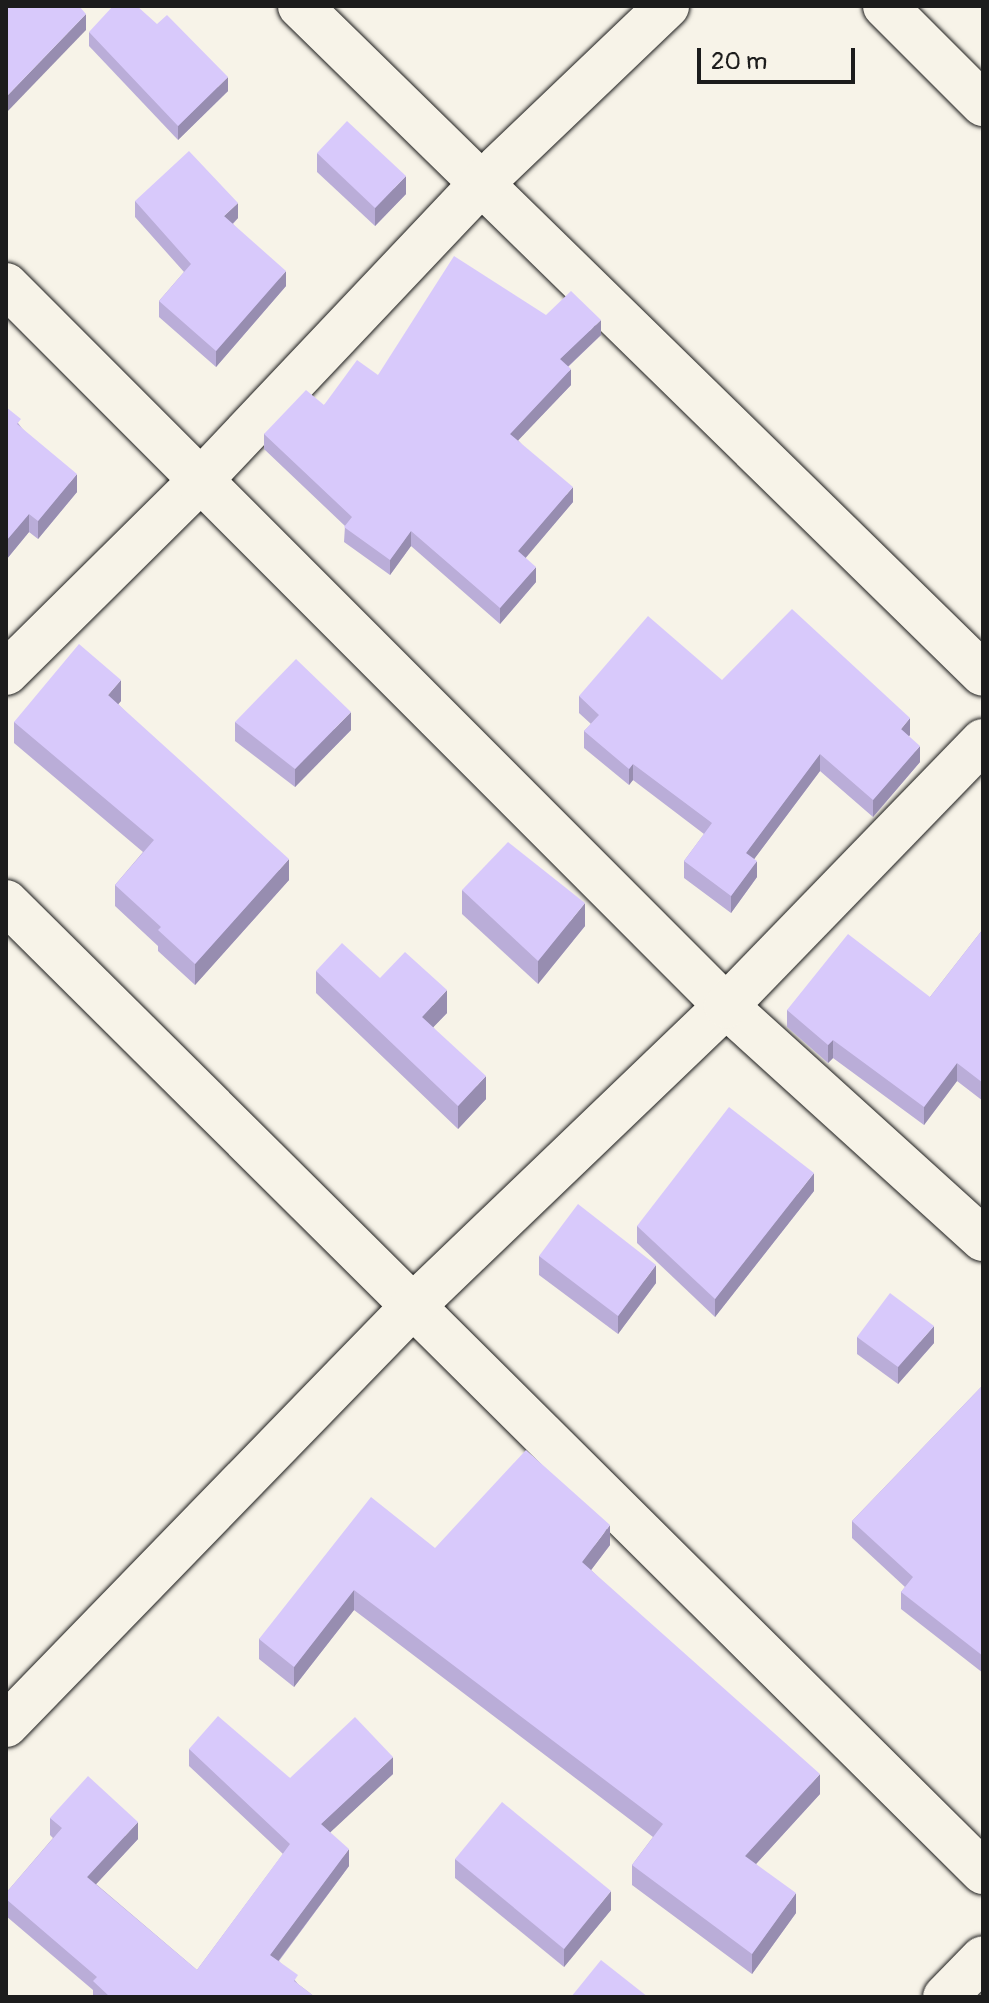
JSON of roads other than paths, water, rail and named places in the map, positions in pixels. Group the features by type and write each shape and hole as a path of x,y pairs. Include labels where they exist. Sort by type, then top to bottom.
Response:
{"street":[{"path":"300,6 983,674"},
{"path":"6,673 199,482 482,183 667,6"},
{"path":"885,6 983,104"},
{"path":"6,285 199,482 726,1006 983,1239"},
{"path":"6,1725 415,1304 726,1006 983,741"},
{"path":"6,902 415,1304 983,1872"},
{"path":"945,1997 983,1958"}]}
